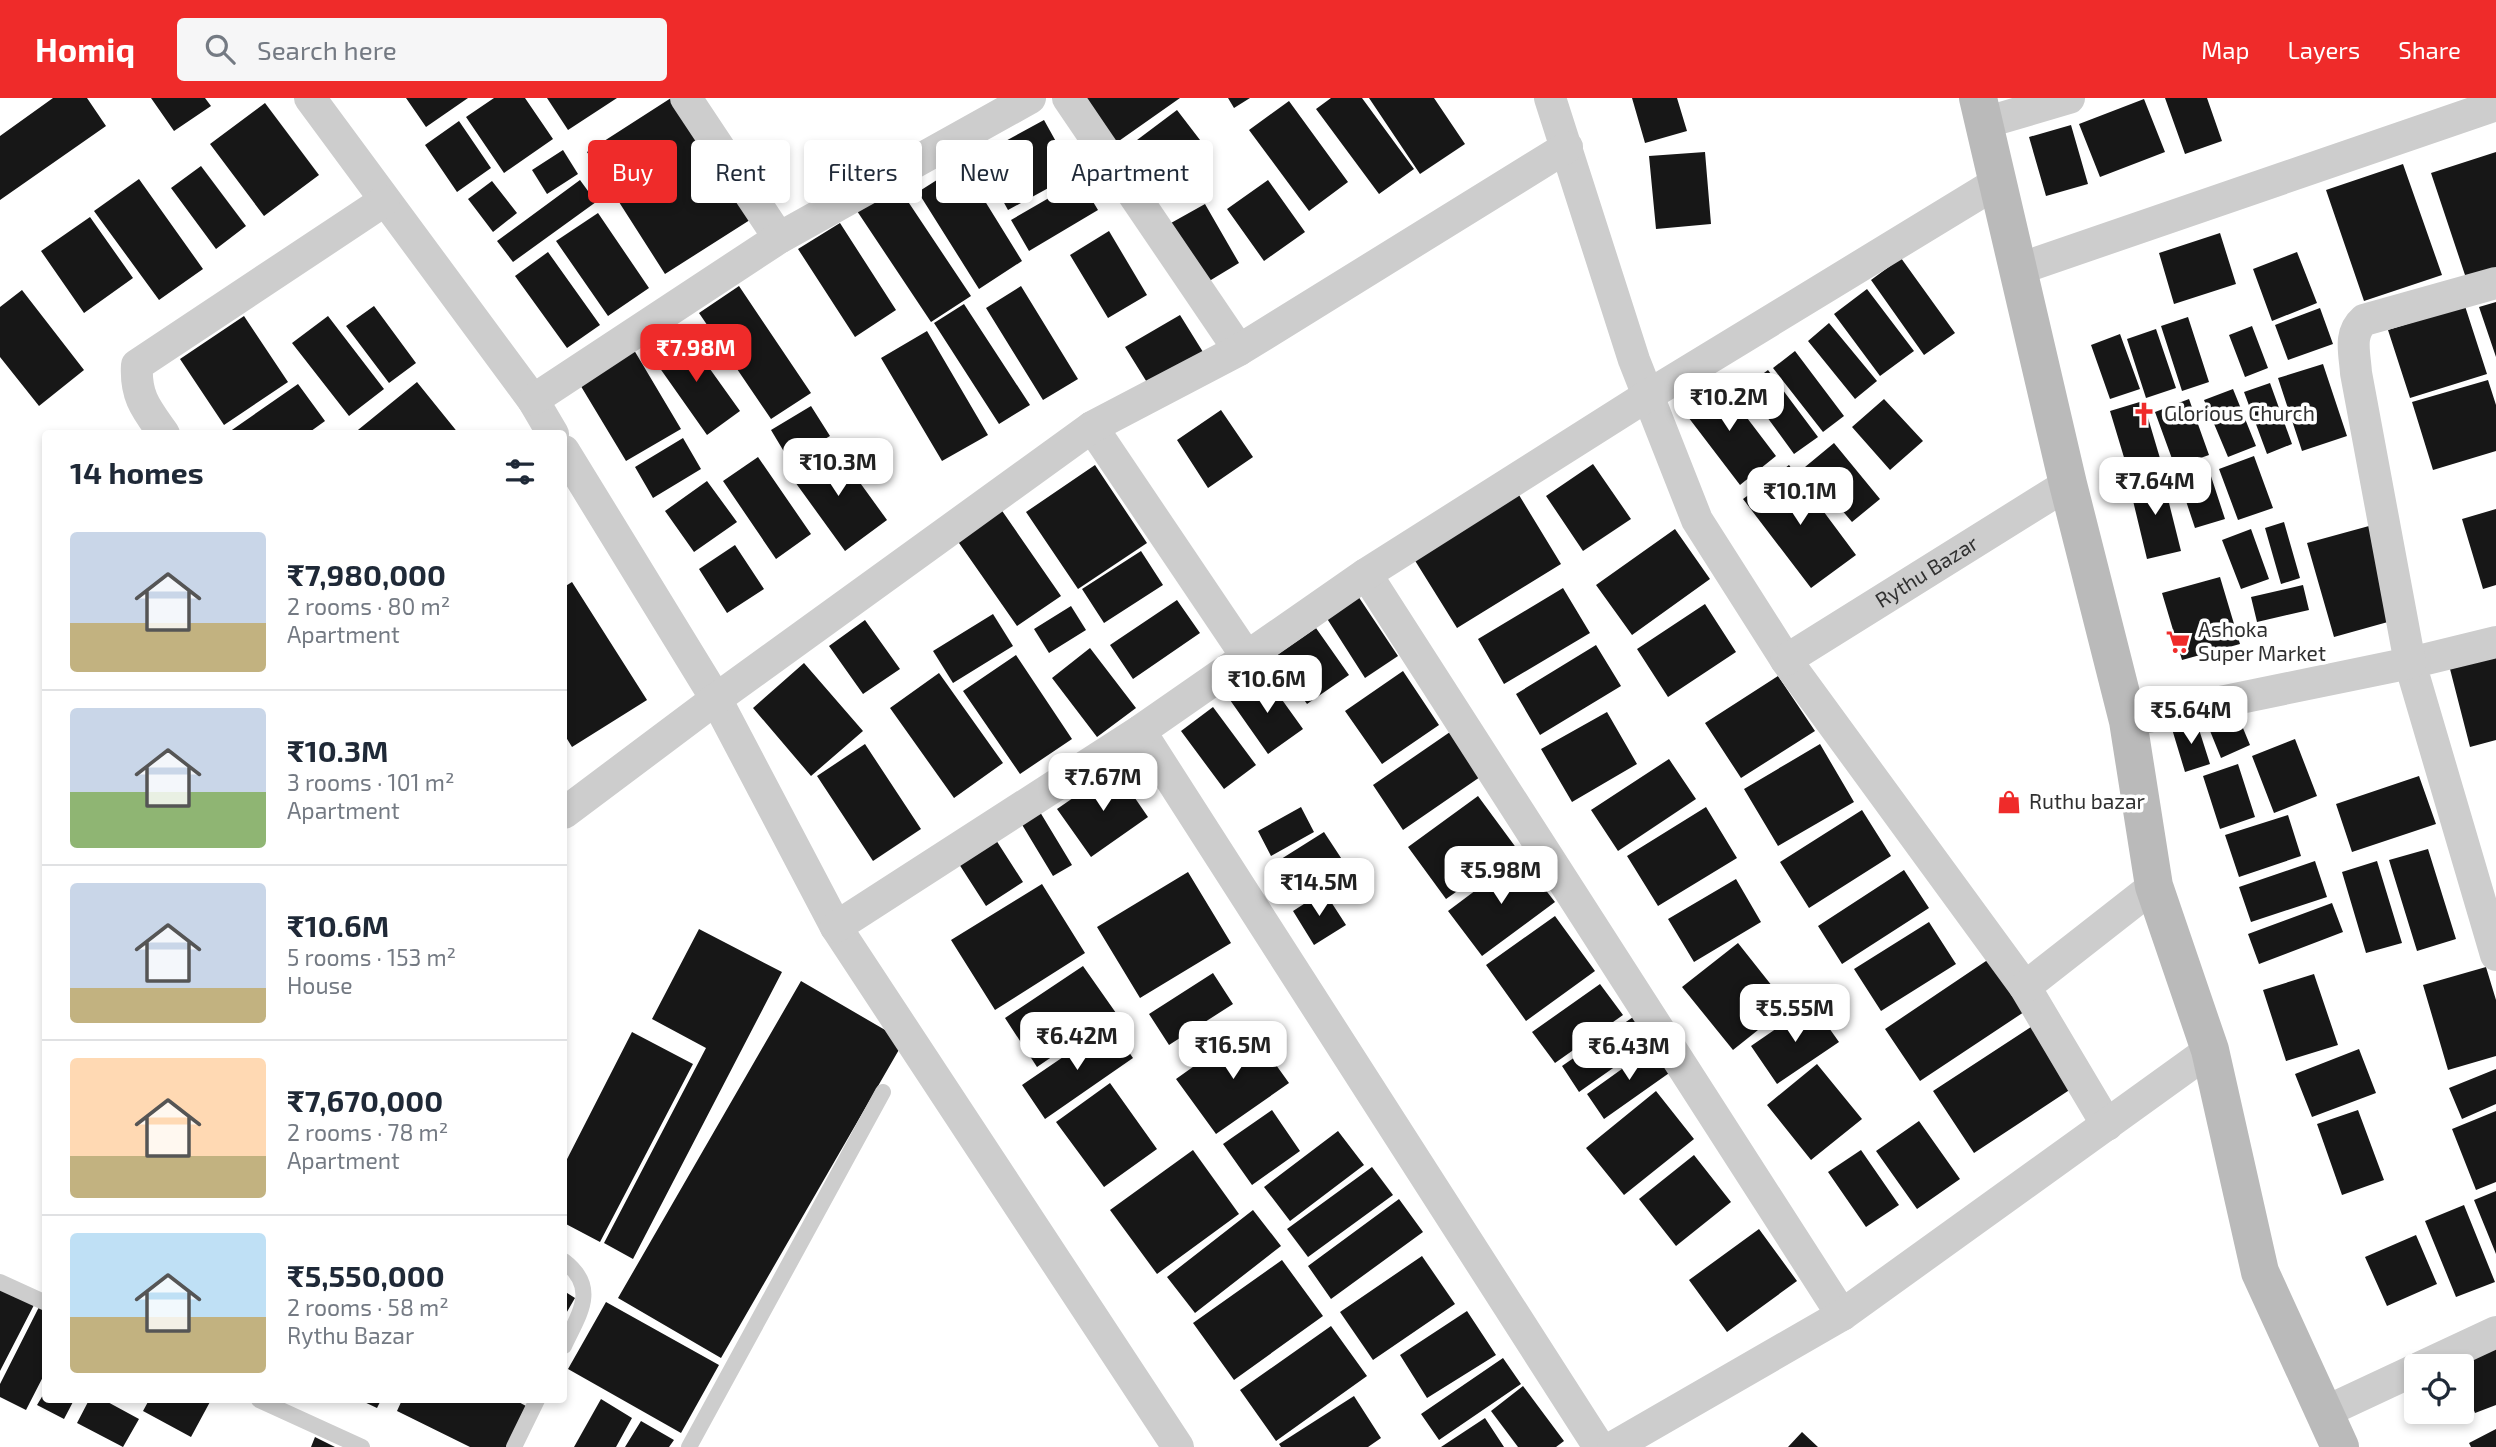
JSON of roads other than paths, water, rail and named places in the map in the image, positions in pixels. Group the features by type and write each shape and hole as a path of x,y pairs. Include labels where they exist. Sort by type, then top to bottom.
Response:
{"main road":[{"path":"1981,110 2068,484 2128,721 2154,886 2210,1050 2260,1272 2340,1447"}],"street":[{"path":"310,98 533,400 551,430"},
{"path":"686,98 779,238"},
{"path":"533,400 779,238 1030,98"},
{"path":"1068,98 1239,350"},
{"path":"1550,98 1647,396 1697,520 1786,660 2025,987 2107,1125"},
{"path":"1981,110 2068,98"},
{"path":"2020,269 2496,105"},
{"path":"567,811 716,699 1092,427 1239,350 1567,147"},
{"path":"836,927 1140,731 1366,574 1647,396 1998,181"},
{"path":"161,430 142,404 136,383 137,365 384,201"},
{"path":"2496,283 2364,320 2357,326 2354,334 2356,373 2410,663 2496,955"},
{"path":"1092,427 1247,657"},
{"path":"567,456 716,699 836,927 1178,1447"},
{"name":"Rythu Bazar","path":"1786,660 2068,484"},
{"path":"1366,574 1842,1315"},
{"path":"2128,721 2410,663 2496,642"},
{"path":"1140,731 1599,1447"},
{"path":"2025,987 2154,886"},
{"path":"1612,1447 1842,1315 2210,1050"},
{"path":"2449,1354 2496,1332"},
{"path":"2325,1412 2404,1375"}],"lane":[{"path":"689,1447 883,1092"},
{"path":"567,1264 582,1283 585,1303 567,1340"},
{"path":"0,1282 42,1301"},
{"path":"266,1403 362,1447"},
{"path":"514,1447 536,1403"}],"place":[{"name":"Glorious Church","path":"2144,414"},
{"name":"Ashoka Super Market","path":"2178,642"},
{"name":"Ruthu bazar","path":"2009,802"}]}
